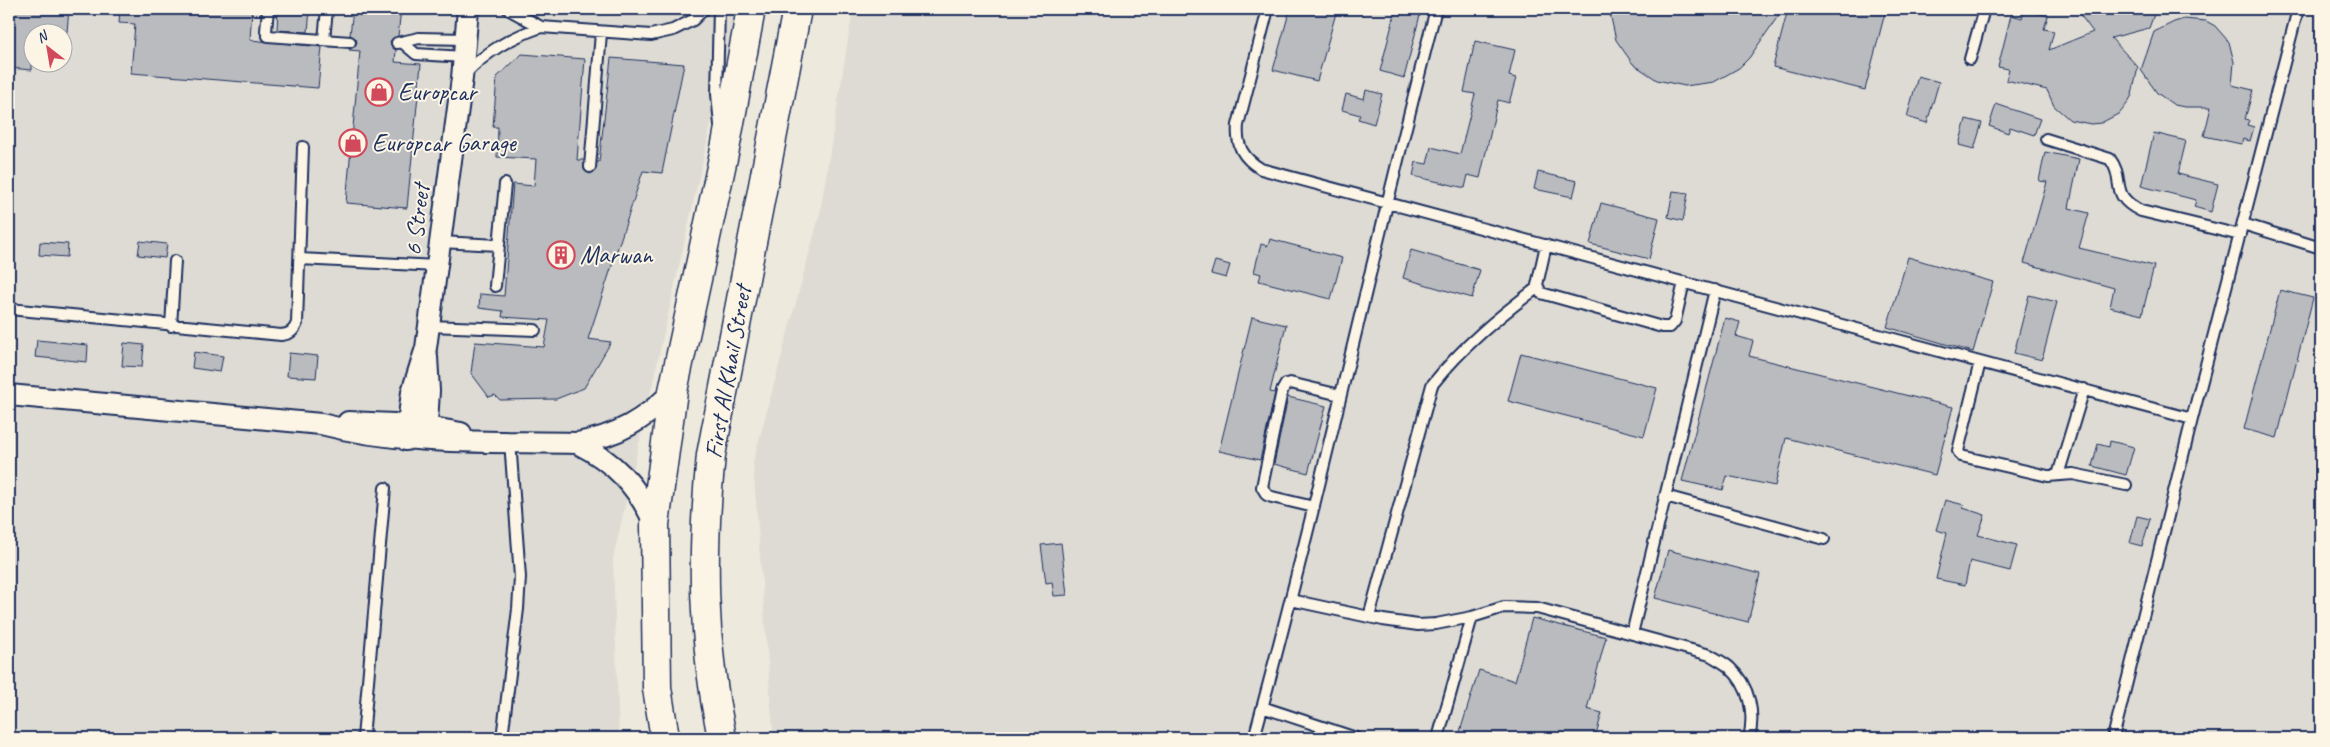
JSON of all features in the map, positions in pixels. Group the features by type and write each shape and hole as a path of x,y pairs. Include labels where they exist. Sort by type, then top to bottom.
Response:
{"main road":[{"name":"First Al Khail Street","path":"665,738 657,688 655,524 673,391 726,144 751,9"},
{"name":"First Al Khail Street","path":"722,738 714,698 706,638 703,577 711,455 796,9"}],"street":[{"name":"6 Street","path":"417,433 429,391 426,348 462,78 468,9"},
{"path":"9,395 321,424 363,434 417,433 485,440 577,443 599,439 620,432 640,421 658,407 673,391"},
{"path":"577,443 598,453 616,467 641,497 655,524"}],"lane":[{"path":"268,9 266,31 268,36 350,42"},
{"path":"324,40 327,9"},
{"path":"508,9 541,27 626,35 651,35 674,30 693,20 704,9"},
{"path":"719,9 717,107 726,144"},
{"path":"1268,9 1238,125 1237,138 1241,152 1250,162 1261,169 1386,201 2192,419"},
{"path":"1254,738 1292,600 1386,201 1436,9"},
{"path":"1970,59 1984,9"},
{"path":"2113,738 2192,419 2298,9"},
{"path":"462,78 492,50 507,40 541,27"},
{"path":"590,167 602,33"},
{"path":"419,38 465,48 416,54 400,43 419,38"},
{"path":"2046,139 2110,159 2115,165 2120,194 2126,201 2141,211 2240,235"},
{"path":"9,310 171,326 288,334 294,330 297,323 304,147"},
{"path":"495,286 505,184"},
{"path":"2242,224 2321,248"},
{"path":"440,242 499,245"},
{"path":"1369,617 1432,385 1455,356 1500,316 1537,288 1546,245"},
{"path":"300,259 437,266"},
{"path":"171,326 175,261"},
{"path":"1537,288 1544,295 1666,328 1675,321 1684,282"},
{"path":"1632,634 1715,290"},
{"path":"429,326 535,330"},
{"path":"1980,362 1959,454 2048,476 2073,474 2126,485"},
{"path":"1314,507 1272,497 1267,495 1262,487 1282,390 1286,384 1290,383 1340,395"},
{"path":"2058,475 2084,389"},
{"path":"502,738 518,609 520,577 510,441"},
{"path":"363,738 385,488"},
{"path":"1665,496 1824,539"},
{"path":"1292,600 1369,617 1418,625 1436,624 1472,617 1504,607 1538,608 1710,656 1730,668 1745,688 1752,711 1750,738"},
{"path":"1438,738 1472,617"},
{"path":"1262,708 1356,738"}],"shaded area":[{"path":"9,9 737,9 613,559 619,738 9,738"},
{"path":"853,9 2321,9 2321,738 776,738 773,731 753,462 820,213"}],"building":[{"path":"9,9 69,9 68,22 22,22 22,69 9,68"},
{"path":"120,9 252,9 250,40 322,47 318,88 131,73 135,24 119,23"},
{"path":"278,9 310,9 308,32 277,30"},
{"path":"353,9 401,9 398,36 390,41 392,47 396,50 395,62 421,64 407,208 346,203 360,51 349,50 357,43 356,39 350,35"},
{"path":"1290,9 1322,9 1336,13 1317,81 1273,70"},
{"path":"1396,9 1421,11 1404,78 1380,71"},
{"path":"1609,9 1783,9 1749,58 1739,68 1714,82 1685,86 1657,80 1633,64 1616,40"},
{"path":"1788,9 1886,9 1865,90 1773,67"},
{"path":"2076,9 2156,9 2149,28 2111,38 2138,67 2132,95 2127,104 2120,113 2101,123 2091,124 2070,120 2054,106 2047,90 2006,80 2009,69 1998,67 2011,15 2022,18 2025,10 2048,16 2044,29 2054,31 2049,50 2093,32"},
{"path":"2184,19 2206,21 2215,26 2229,42 2234,62 2232,85 2253,90 2245,119 2249,120 2247,125 2254,127 2250,141 2243,139 2241,144 2204,136 2211,107 2174,105 2157,93 2141,70 2154,32"},
{"path":"1475,41 1515,50 1509,76 1516,78 1509,103 1498,100 1480,178 1468,175 1465,188 1413,176 1416,162 1427,164 1431,147 1460,154 1475,94 1464,92"},
{"path":"522,54 585,59 577,160 584,160 584,170 590,174 595,171 597,162 599,162 611,58 684,64 662,173 643,171 588,339 611,342 584,388 556,399 500,400 495,395 489,397 471,373 475,342 544,347 549,320 502,317 503,311 479,308 480,294 504,296 513,184 534,186 536,159 497,157 498,127 493,127 497,77"},
{"path":"1918,76 1939,82 1927,123 1907,117"},
{"path":"1366,90 1382,94 1374,124 1358,119 1360,115 1342,110 1346,94 1364,99"},
{"path":"1996,104 2040,119 2034,135 2010,127 2008,133 1989,126"},
{"path":"1966,119 1982,123 1974,149 1959,145"},
{"path":"2154,133 2186,141 2178,174 2218,184 2211,212 2194,207 2196,200 2141,186"},
{"path":"2045,152 2079,159 2069,208 2089,213 2079,248 2154,266 2142,315 2110,307 2114,288 2024,263 2047,182 2039,181"},
{"path":"1538,172 1577,181 1573,197 1534,189"},
{"path":"1673,191 1688,193 1683,221 1668,217"},
{"path":"1601,203 1659,218 1649,259 1590,244"},
{"path":"1270,239 1342,258 1331,299 1259,281 1261,274 1254,272 1261,244 1268,246"},
{"path":"140,241 167,244 165,258 138,255"},
{"path":"40,242 68,244 67,257 39,255"},
{"path":"1411,250 1480,270 1472,298 1403,278"},
{"path":"1908,257 1993,282 1973,352 1887,327"},
{"path":"1215,261 1230,265 1226,278 1211,274"},
{"path":"2280,290 2313,298 2277,438 2244,429"},
{"path":"2029,295 2057,302 2042,360 2014,353"},
{"path":"1252,317 1286,325 1270,392 1275,393 1260,460 1219,451"},
{"path":"1725,318 1740,322 1736,336 1753,341 1749,356 1953,407 1935,475 1786,438 1775,486 1727,476 1723,490 1682,481"},
{"path":"37,340 88,345 87,362 35,357"},
{"path":"124,343 144,345 142,367 122,366"},
{"path":"194,352 223,356 220,372 192,368"},
{"path":"289,353 318,356 316,378 287,376"},
{"path":"1521,353 1657,388 1644,436 1508,401"},
{"path":"1288,397 1326,406 1308,473 1274,464"},
{"path":"2110,441 2134,447 2126,475 2092,466 2098,444 2109,447"},
{"path":"1945,500 1964,505 1963,508 1985,515 1978,535 2017,545 2010,571 1970,561 1965,585 1936,579 1947,533 1936,530"},
{"path":"2137,516 2150,519 2142,546 2130,543"},
{"path":"1061,543 1067,595 1054,596 1052,582 1046,583 1041,545"},
{"path":"1668,550 1760,574 1748,622 1655,598"},
{"path":"1532,618 1606,637 1587,709 1602,713 1595,738 1548,738 1532,733 1531,738 1458,738 1479,670 1515,681"}],"place":[{"name":"Europcar","path":"379,92"},
{"name":"Europcar Garage","path":"353,143"},
{"name":"Marwan","path":"561,255"}]}
